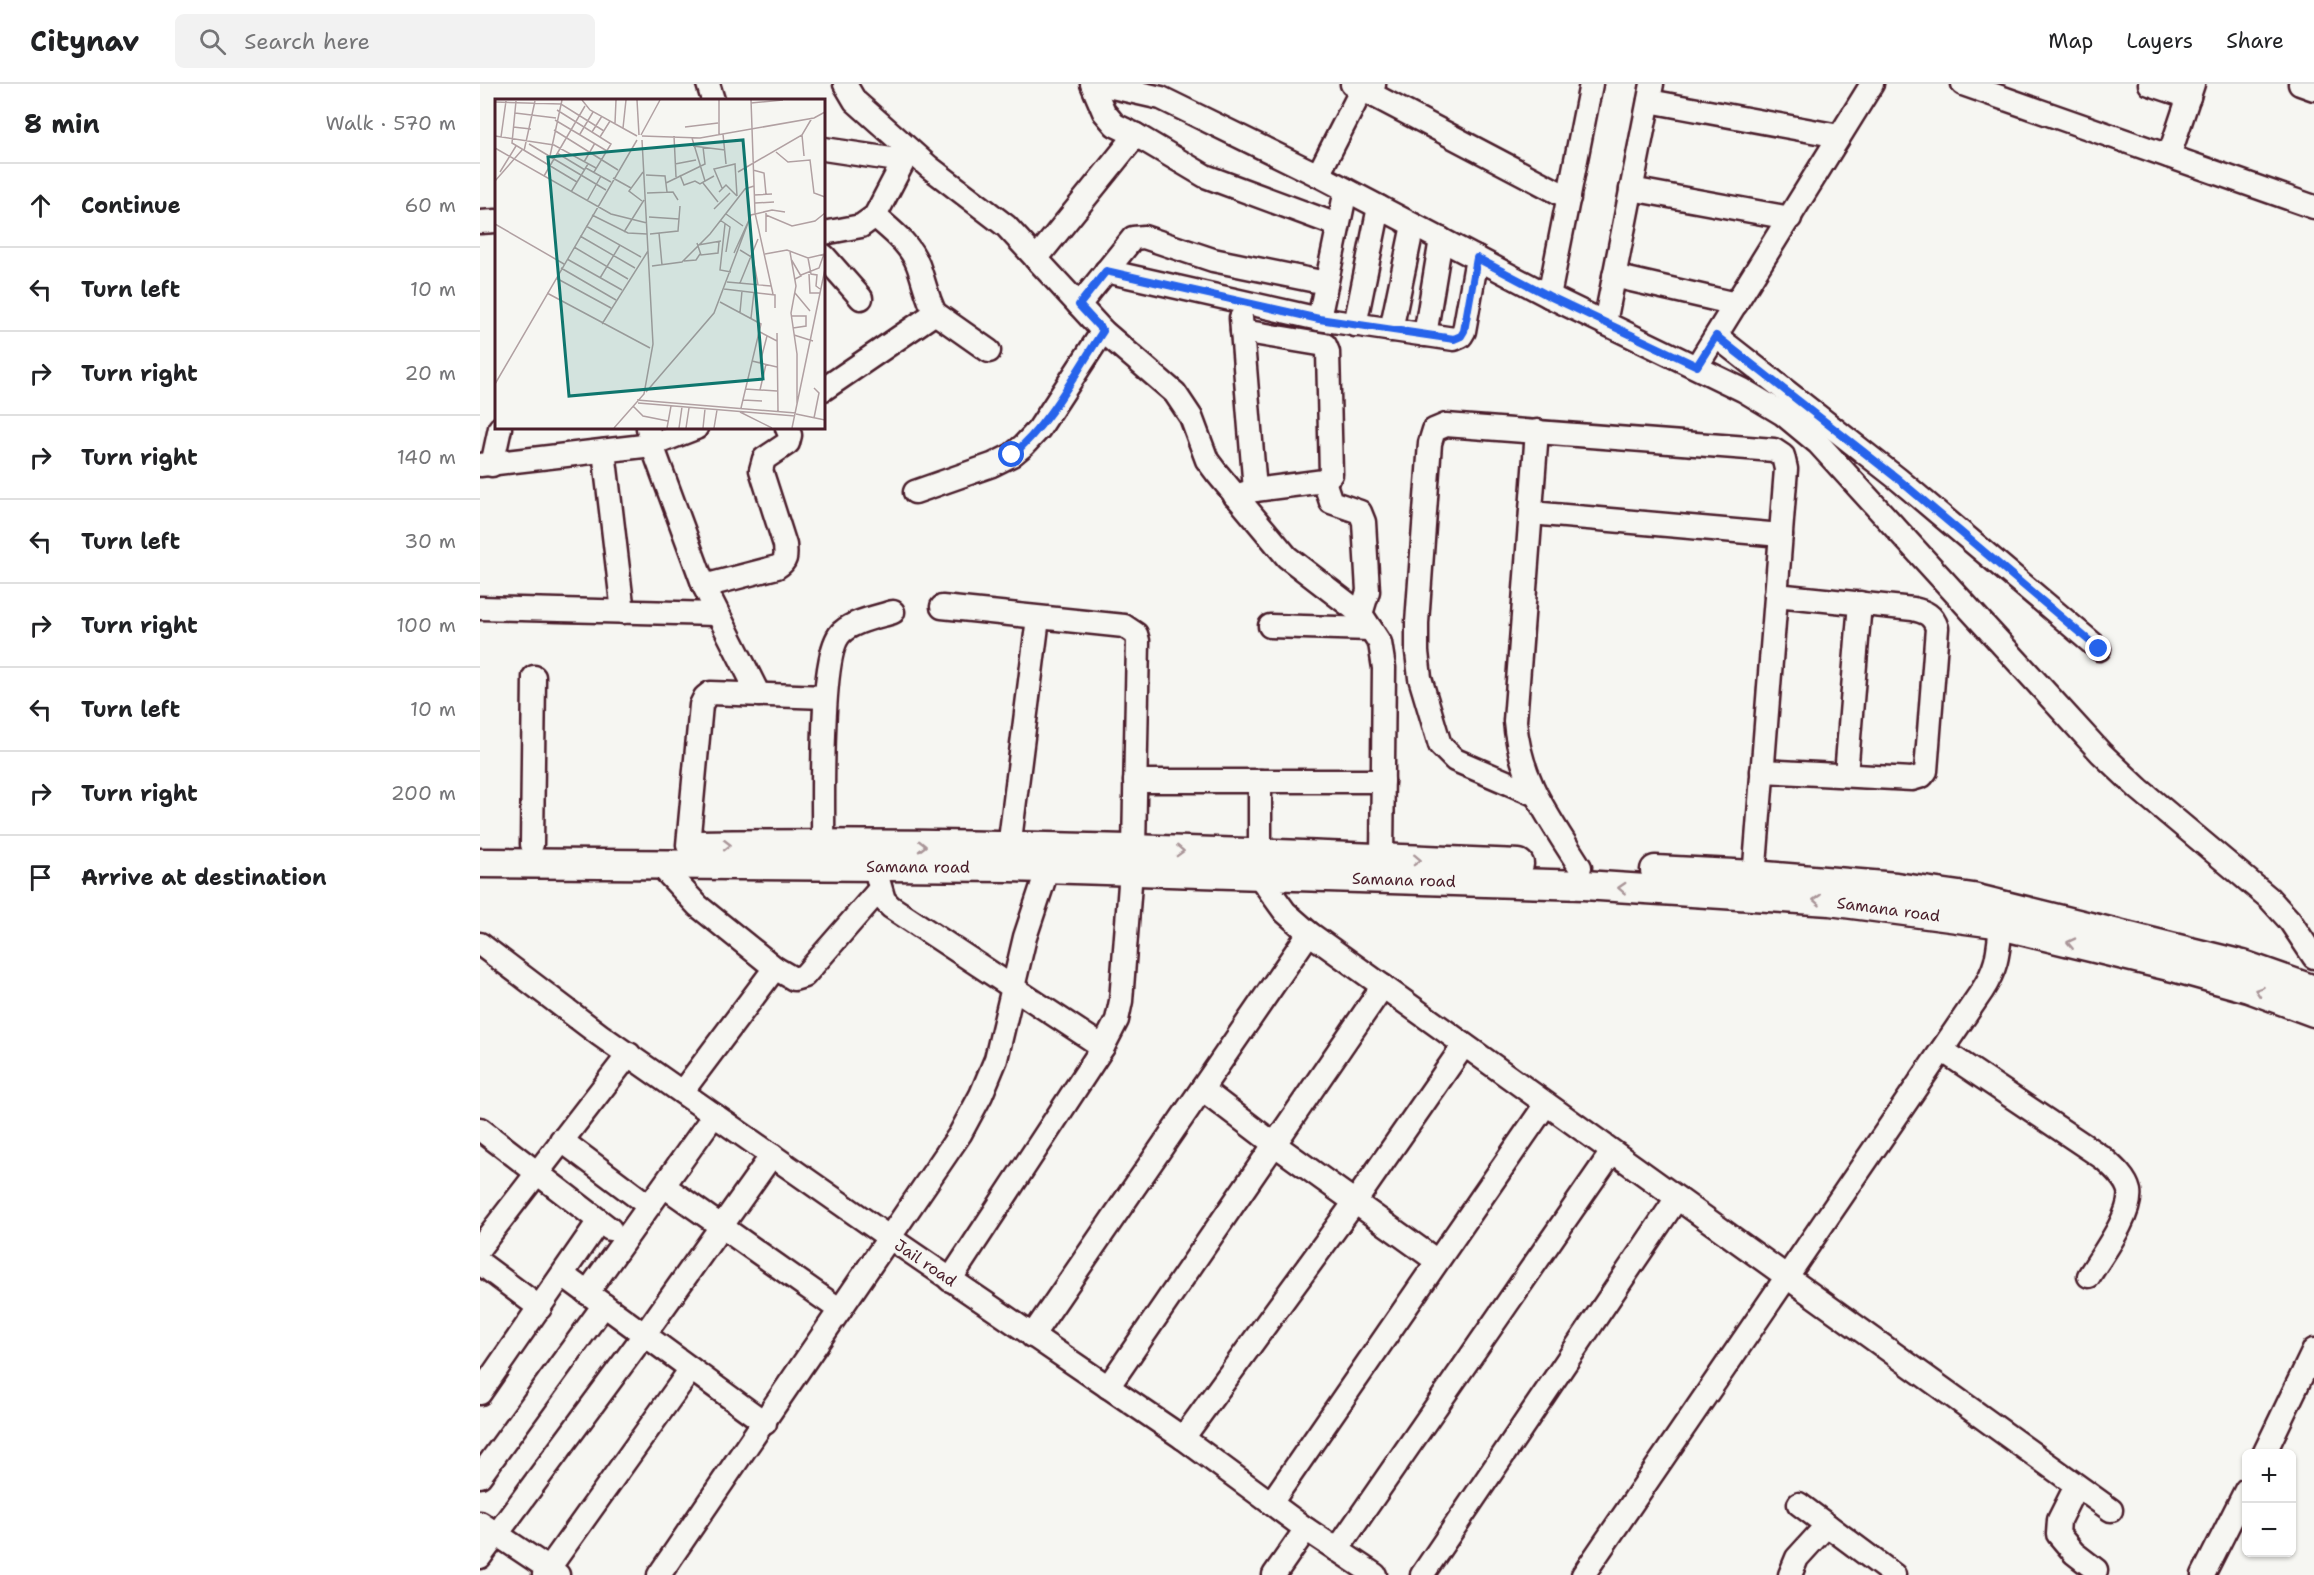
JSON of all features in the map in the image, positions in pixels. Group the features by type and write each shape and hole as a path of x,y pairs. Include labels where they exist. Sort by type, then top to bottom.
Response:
{"main road":[{"name":"Samana road","path":"480,845 823,843 1009,848 1132,860 1260,865 1584,885 1896,887 1973,898 2243,965 2314,990"},
{"name":"Samana road","path":"1260,865 1382,858 1580,867 1753,885 1830,901 1932,913 2001,925 2249,988 2314,1012"},
{"name":"Samana road","path":"480,863 659,864 877,878 1048,868 1132,860"}],"street":[{"path":"708,84 713,99"},
{"path":"845,84 855,101 906,156 1006,226 1103,331 1176,393 1191,417 1208,460 1245,493 1287,557 1366,621 1380,643 1384,668 1382,858"},
{"path":"1092,84 1109,119 1115,125 1205,176 1337,225"},
{"path":"1099,84 1168,91 1318,176 1549,296 1697,366 1783,414 1818,444 2101,753 2139,789 2269,898 2290,921 2314,957"},
{"path":"1549,296 1591,84"},
{"path":"1697,366 1872,84"},
{"path":"1963,84 2314,207"},
{"path":"2150,84 2191,90 2169,156"},
{"path":"2300,84 2314,89"},
{"path":"1318,176 1363,86 1569,198"},
{"path":"1605,323 1651,93 1839,136"},
{"path":"1036,259 1136,135"},
{"path":"825,149 906,156"},
{"path":"825,233 854,228 869,222 875,216 906,156"},
{"path":"1631,189 1790,218"},
{"path":"1319,319 1346,190"},
{"path":"1355,325 1379,207"},
{"path":"875,216 913,253 936,314 989,351"},
{"path":"480,222 495,221"},
{"path":"1391,330 1413,225"},
{"path":"1079,305 1133,238 1144,237 1213,260 1326,283"},
{"path":"1425,335 1441,239"},
{"path":"1106,271 1319,319 1454,339 1461,336 1464,331 1477,258"},
{"path":"827,266 861,298"},
{"path":"1614,276 1736,304"},
{"path":"1239,302 1242,331 1245,493"},
{"path":"825,388 936,314"},
{"path":"915,492 992,465 1012,455 1024,445 1039,429 1103,331"},
{"path":"1242,331 1321,343 1327,348 1331,474 1324,481 1245,493"},
{"path":"1716,336 1898,479 2099,649"},
{"path":"1534,794 1455,760 1440,745 1420,678 1417,623 1430,443 1434,430 1446,425 1774,450 1783,456 1786,462 1753,885"},
{"path":"500,429 486,465 604,451 650,436 690,429"},
{"path":"704,586 777,567 784,563 786,556 784,545 761,470 764,459 788,443 790,435 787,429"},
{"path":"1537,431 1515,721 1520,757 1534,794 1580,867"},
{"path":"650,436 704,586 716,614 759,695"},
{"path":"604,451 623,612"},
{"path":"1324,481 1331,502 1360,512 1364,522 1368,591 1366,621"},
{"path":"1531,513 1781,535"},
{"path":"1762,771 1912,779 1922,776 1926,771 1937,628 1935,620 1923,611 1913,609 1776,595"},
{"path":"1846,775 1860,603"},
{"path":"942,607 1124,626 1136,634 1138,641 1132,860 1121,1001 1117,1020 1103,1047 950,1280"},
{"path":"480,608 716,614"},
{"path":"823,843 825,697 828,664 835,640 842,631 850,627 892,612"},
{"path":"1009,848 1038,618"},
{"path":"1270,627 1366,621"},
{"path":"532,844 534,677"},
{"path":"688,845 701,705 705,697 711,693 825,697"},
{"path":"1135,781 1383,781"},
{"path":"1260,781 1260,865 1285,912 1309,933 2111,1510"},
{"path":"659,864 698,906 774,968 794,979 804,976 877,878"},
{"path":"660,1575 960,1134 981,1095 996,1059 1028,928 1048,868"},
{"path":"877,878 884,900 891,907 1103,1047"},
{"path":"1583,1575 1993,974 1998,959 2001,925"},
{"path":"1032,1336 1309,933"},
{"name":"Jail road","path":"480,944 714,1115 950,1280 1183,1438 1306,1529 1375,1575"},
{"path":"682,1092 774,968"},
{"path":"1108,1387 1383,986"},
{"path":"1183,1438 1355,1202 1464,1045"},
{"path":"1942,1050 2103,1158 2124,1180 2129,1191 2128,1205 2121,1223 2090,1276"},
{"path":"480,1247 628,1054"},
{"path":"1202,1089 1274,1144 1437,1261"},
{"path":"1271,1503 1546,1104"},
{"path":"480,1476 596,1299 626,1239 714,1115"},
{"path":"480,1129 599,1221 626,1239"},
{"path":"561,1140 649,1206"},
{"path":"1337,1550 1612,1152"},
{"path":"480,1557 489,1528 644,1335 772,1155"},
{"path":"664,1186 840,1310"},
{"path":"1422,1575 1677,1198"},
{"path":"480,1393 599,1221"},
{"path":"480,1263 540,1308"},
{"path":"563,1275 765,1423"},
{"path":"2266,1449 2314,1350"},
{"path":"489,1528 550,1573 691,1369"},
{"path":"2076,1485 2059,1520 2058,1534 2074,1553 2096,1570"},
{"path":"2203,1575 2242,1500"},
{"path":"1799,1504 1894,1575"},
{"path":"1790,1575 1797,1558 1827,1525"},
{"path":"1274,1575 1306,1529"}],"route":[{"path":"1012,455 1039,429 1103,331 1079,305 1106,271 1319,319 1454,339 1461,336 1464,331 1477,258 1549,296 1697,366 1716,336 1898,479 2099,649"}]}
